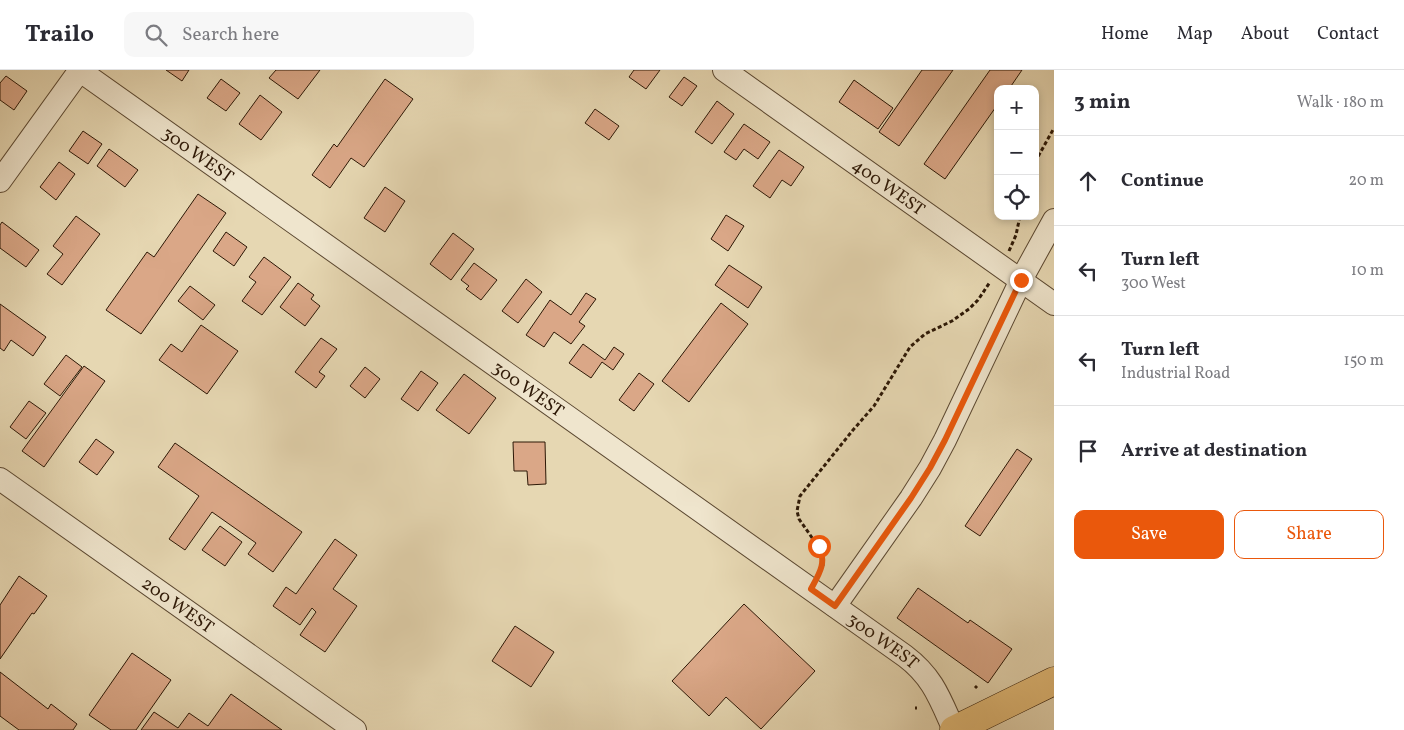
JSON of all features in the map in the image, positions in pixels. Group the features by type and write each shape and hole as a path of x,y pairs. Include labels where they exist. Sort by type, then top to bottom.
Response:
{"main road":[{"path":"954,730 1054,681"}],"street":[{"path":"0,181 80,70"},
{"name":"300 WEST","path":"80,70 917,665 934,687 954,730"},
{"name":"400 WEST","path":"724,70 1054,304"},
{"path":"835,606 930,468 1021,280 1054,220"},
{"name":"200 WEST","path":"0,479 355,730"}],"path":[{"path":"1039,155 1054,128"},
{"path":"1012,245 1019,220"},
{"path":"811,589 820,572 823,557 819,546 799,519 800,496 874,406 910,347 925,334 952,321 969,309 978,300 989,282"}],"building":[{"path":"166,70 189,70 182,81"},
{"path":"276,70 320,70 298,99 269,78"},
{"path":"634,70 660,70 646,89 629,77"},
{"path":"922,70 953,70 899,146 879,132"},
{"path":"990,70 1022,70 1012,85 994,85 994,110 945,179 924,164"},
{"path":"6,76 27,91 14,110 0,100 0,83"},
{"path":"684,77 697,86 682,106 669,97"},
{"path":"221,79 240,93 226,111 207,98"},
{"path":"385,79 413,99 364,167 351,158 330,188 312,175 334,144 337,147"},
{"path":"854,80 893,108 878,129 839,102"},
{"path":"260,95 282,112 261,140 239,124"},
{"path":"717,101 734,114 712,144 695,132"},
{"path":"595,109 619,126 609,140 585,123"},
{"path":"744,124 770,142 758,159 744,149 736,160 724,152"},
{"path":"83,131 102,144 88,164 69,151"},
{"path":"109,149 138,170 125,187 97,166"},
{"path":"779,150 804,167 791,186 782,180 770,198 753,186"},
{"path":"59,162 75,174 56,200 40,187"},
{"path":"385,187 405,201 385,232 364,218"},
{"path":"198,194 226,213 141,334 106,310 147,252 154,257"},
{"path":"726,215 744,226 728,251 711,239"},
{"path":"76,216 100,234 62,285 47,274 63,254 53,246"},
{"path":"2,222 39,250 26,267 0,248 0,225"},
{"path":"226,232 247,247 234,266 213,251"},
{"path":"453,233 474,249 451,280 430,264"},
{"path":"264,257 291,277 262,315 242,301 256,282 249,277"},
{"path":"474,263 497,280 481,300 466,289 469,286 461,280"},
{"path":"729,265 762,287 748,308 715,285"},
{"path":"526,279 542,292 518,323 502,311"},
{"path":"298,283 314,295 311,299 320,306 305,326 280,307"},
{"path":"190,286 215,305 203,320 178,301"},
{"path":"586,293 596,299 579,322 585,326 571,344 554,332 544,347 526,335 550,300 571,315"},
{"path":"721,303 748,324 689,402 662,381"},
{"path":"0,304 46,337 33,356 11,340 4,351 0,348"},
{"path":"201,325 238,351 207,394 159,360 171,344 182,352"},
{"path":"321,338 337,349 319,372 325,376 316,388 295,372"},
{"path":"583,344 605,360 614,347 624,354 613,370 602,362 591,378 569,363"},
{"path":"66,355 82,367 60,396 44,384"},
{"path":"84,366 105,381 44,467 22,451"},
{"path":"365,367 380,379 365,398 350,386"},
{"path":"421,371 438,383 418,411 401,399"},
{"path":"639,373 654,384 634,411 619,400"},
{"path":"464,374 496,398 469,434 436,410"},
{"path":"29,401 46,413 26,439 10,427"},
{"path":"96,439 114,452 97,475 79,462"},
{"path":"513,442 545,442 546,484 528,485 527,471 514,471"},
{"path":"175,443 302,532 273,572 248,554 256,543 212,512 185,550 169,539 199,496 158,467"},
{"path":"1017,449 1032,459 980,536 965,526"},
{"path":"220,526 242,542 225,566 202,550"},
{"path":"335,539 357,555 333,589 357,606 325,652 300,635 316,612 312,608 300,625 273,606 286,587 296,594"},
{"path":"19,576 47,596 34,614 32,613 0,659 0,605"},
{"path":"918,588 968,623 970,620 1012,649 988,683 897,618"},
{"path":"744,604 815,671 761,729 726,697 709,716 672,681"},
{"path":"515,626 554,652 531,687 492,661"},
{"path":"132,653 171,680 136,730 111,730 89,715"},
{"path":"0,672 48,709 51,704 77,724 73,730 19,730 0,716"},
{"path":"231,694 282,730 141,730 154,712 178,728 189,713 208,726"}],"route":[{"path":"819,546 822,552 823,565 811,589 835,606 930,468 1021,280"}]}
